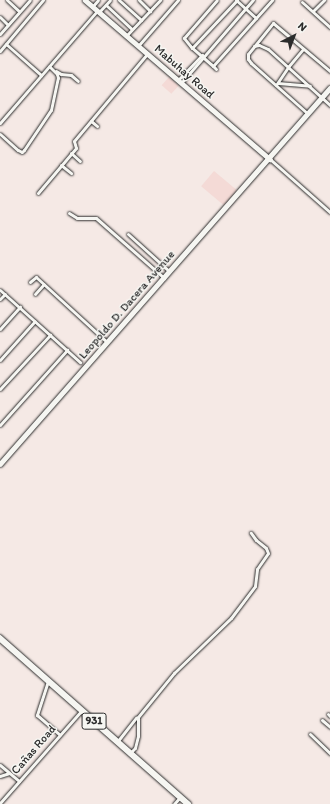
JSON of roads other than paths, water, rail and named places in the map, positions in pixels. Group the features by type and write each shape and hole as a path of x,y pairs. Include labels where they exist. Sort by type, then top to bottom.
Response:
{"highway":[{"name":"931","path":"0,638 188,804"}],"main road":[{"name":"Mabuhay Road","path":"85,0 270,159"},
{"name":"Leopoldo D. Dacera Avenue","path":"0,464 270,159 307,113 330,88"}],"street":[{"path":"7,0 19,11"},
{"path":"0,34 30,0"},
{"path":"0,51 43,0"},
{"path":"92,7 98,0"},
{"path":"0,123 41,75 110,0"},
{"path":"119,0 141,20"},
{"path":"139,0 150,11"},
{"path":"126,36 159,0"},
{"path":"138,46 178,0"},
{"path":"217,0 184,36 184,40 215,68 272,0"},
{"path":"192,48 236,0 256,18"},
{"path":"179,81 253,0"},
{"path":"313,12 324,0"},
{"path":"302,2 330,26"},
{"path":"106,5 132,29"},
{"path":"0,18 8,24"},
{"path":"307,113 248,59 248,54 273,23 330,71"},
{"path":"6,44 41,75"},
{"path":"253,47 258,45 266,47 330,105"},
{"path":"277,84 288,67 303,49"},
{"path":"38,193 76,147 73,143 74,141 147,54"},
{"path":"50,66 59,73 71,74 78,81"},
{"path":"0,134 18,150 22,152 24,150 51,110 58,78 57,74 50,66"},
{"path":"277,84 310,86"},
{"path":"91,121 97,126"},
{"path":"71,153 80,161"},
{"path":"270,159 330,212"},
{"path":"61,165 71,173"},
{"path":"69,213 77,218 96,218 164,278"},
{"path":"128,234 170,272"},
{"path":"30,282 35,277 108,342"},
{"path":"35,294 44,284"},
{"path":"0,290 80,362"},
{"path":"0,299 4,294"},
{"path":"0,329 20,307"},
{"path":"0,360 35,321"},
{"path":"0,389 50,335"},
{"path":"0,425 67,350"},
{"path":"117,742 174,674 231,618 255,586 257,569 268,553 266,548 256,540 252,533"},
{"path":"48,680 37,715 60,735"},
{"name":"Cañas Road","path":"0,803 82,710"},
{"path":"130,753 135,748 138,736 138,717"},
{"path":"322,720 330,727"},
{"path":"310,734 330,753"},
{"path":"0,765 19,781"},
{"path":"0,776 8,773"},
{"path":"174,804 180,798"}]}
